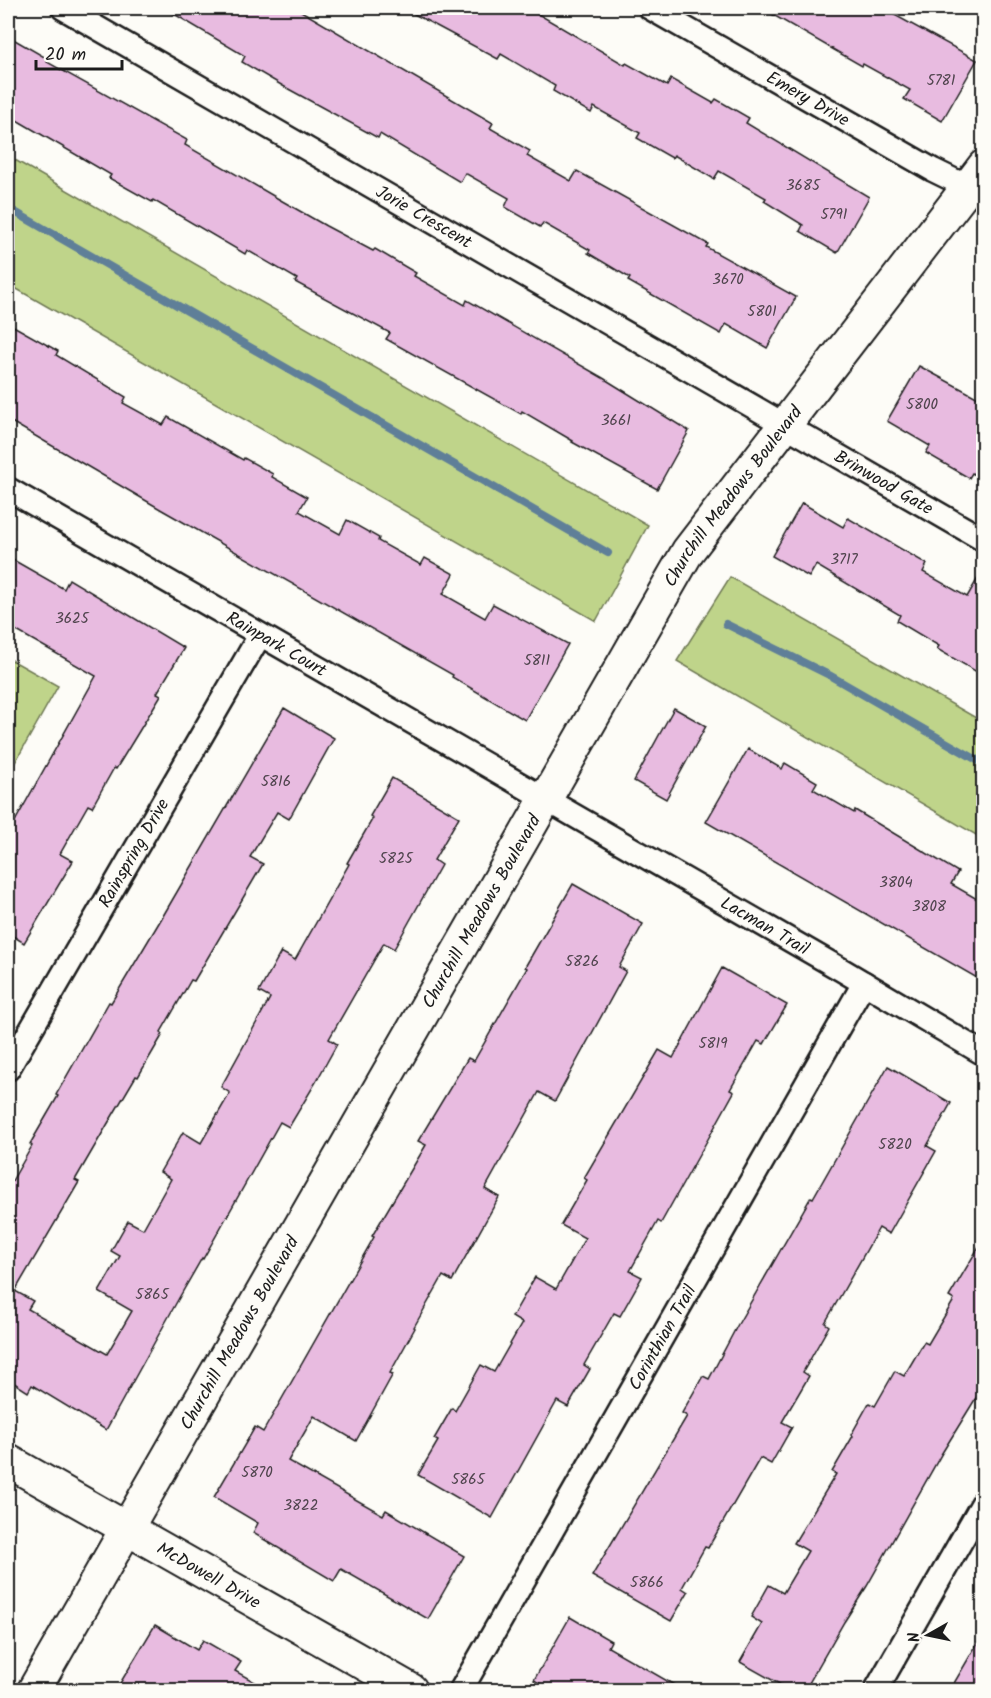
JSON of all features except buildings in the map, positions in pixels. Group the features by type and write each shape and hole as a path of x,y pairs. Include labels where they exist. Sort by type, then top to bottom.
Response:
{"street":[{"name":"Jorie Crescent","path":"63,8 784,425"},
{"name":"Emery Drive","path":"650,8 933,170 978,182"},
{"name":"Churchill Meadows Boulevard","path":"34,1690 688,551 784,425 978,182"},
{"name":"Brinwood Gate","path":"784,425 984,540"},
{"name":"Rainpark Court","path":"8,489 545,800"},
{"name":"Rainspring Drive","path":"8,1069 260,635"},
{"name":"Lacman Trail","path":"545,800 984,1054"},
{"name":"Corinthian Trail","path":"461,1690 864,983"},
{"name":"McDowell Drive","path":"8,1461 411,1690"},
{"path":"876,1690 984,1502"}],"green space":[{"path":"8,156 648,525 596,621 8,284"},
{"path":"730,577 983,722 983,839 677,661"},
{"path":"8,658 58,686 8,775"}],"waterway":[{"path":"8,208 608,553"},
{"path":"726,624 829,675 984,764"}]}
